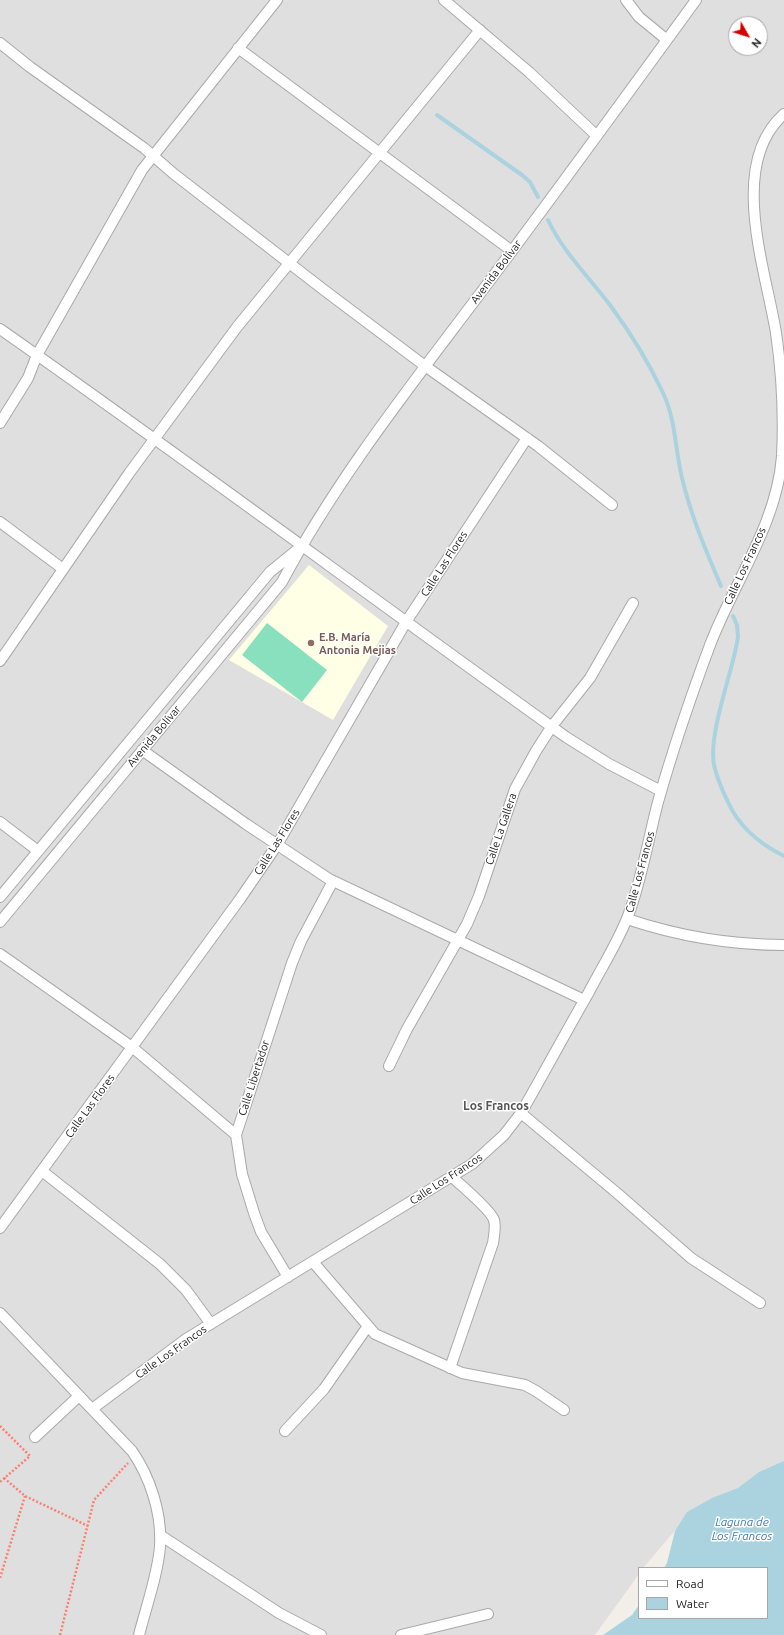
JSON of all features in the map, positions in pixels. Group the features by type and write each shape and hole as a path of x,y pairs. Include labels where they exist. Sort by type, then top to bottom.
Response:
{"street":[{"path":"0,423 28,378 37,355 128,192 153,156 277,0"},
{"path":"444,0 529,72 597,136"},
{"path":"626,0 639,17 667,40"},
{"name":"Avenida Bolívar","path":"0,922 282,582 301,546 358,459 696,0"},
{"path":"0,661 155,438 236,327 480,30"},
{"path":"0,43 30,67 153,156 174,174 425,366 527,438 612,505"},
{"path":"238,48 512,251"},
{"name":"Calle Los Francos","path":"92,1409 162,1357 211,1324 452,1177 488,1151 504,1135 520,1113 584,1000 627,919 635,897 661,791 682,724 716,630 749,562 781,490 781,380 776,332 754,216 754,203 757,169 764,141 769,129 784,114"},
{"path":"0,329 155,438 301,546 552,726 609,764 661,791"},
{"name":"Calle Las Flores","path":"0,1228 240,900 277,845 406,622 527,438"},
{"path":"0,522 63,569"},
{"name":"Avenida Bolívar","path":"0,897 270,572 301,546"},
{"name":"Calle La Gallera","path":"389,1066 407,1029 459,941 479,896 515,789 552,726 590,678 633,603"},
{"path":"142,750 277,845 333,881 584,1000"},
{"path":"0,822 38,851"},
{"name":"Calle Libertador","path":"288,1277 261,1232 254,1213 242,1174 236,1135 292,963 301,941 333,881"},
{"path":"627,919 658,929 699,938 760,945 784,945"},
{"path":"0,954 132,1047 236,1135"},
{"path":"520,1113 617,1193 691,1258 760,1303"},
{"path":"42,1171 160,1264 186,1290 211,1324"},
{"path":"450,1368 493,1242 495,1225 489,1212 452,1177"},
{"path":"314,1262 375,1334 462,1373 525,1385 564,1410"},
{"path":"0,1314 135,1455 147,1479 160,1535 160,1547 139,1635"},
{"path":"284,1431 324,1389 368,1326"},
{"path":"35,1437 79,1396"},
{"path":"160,1535 278,1613 321,1635"},
{"path":"401,1635 488,1614"}],"path":[{"path":"0,1426 30,1456 0,1482"},
{"path":"60,1635 94,1500 135,1455"},
{"path":"4,1478 25,1496 88,1526"},
{"path":"0,1578 25,1496"}],"shaded area":[{"path":"0,0 784,0 784,1475 741,1486 679,1526 644,1567 638,1567 638,1575 595,1635 0,1635"},
{"name":"E.B. María Antonia Mejias","path":"309,565 388,626 333,720 229,660"}],"green space":[{"path":"267,623 327,670 302,702 242,655"}],"water":[{"name":"Laguna de Los Francos","path":"784,1461 784,1635 603,1635 632,1615 638,1606 638,1619 768,1619 768,1567 665,1567 675,1531 687,1512 712,1498 738,1488 759,1472"}],"waterway":[{"path":"437,115 522,175 530,182 538,197"},
{"path":"548,220 561,243 625,326 658,382 670,414 680,467 694,520 721,586"},
{"path":"733,616 737,625 738,637 718,719 713,751 714,765 724,793 733,811 744,827 767,846 784,856"}],"place":[{"name":"E.B. María Antonia Mejias","path":"311,643"}],"district":[{"name":"Los Francos","path":"496,1106"}]}
